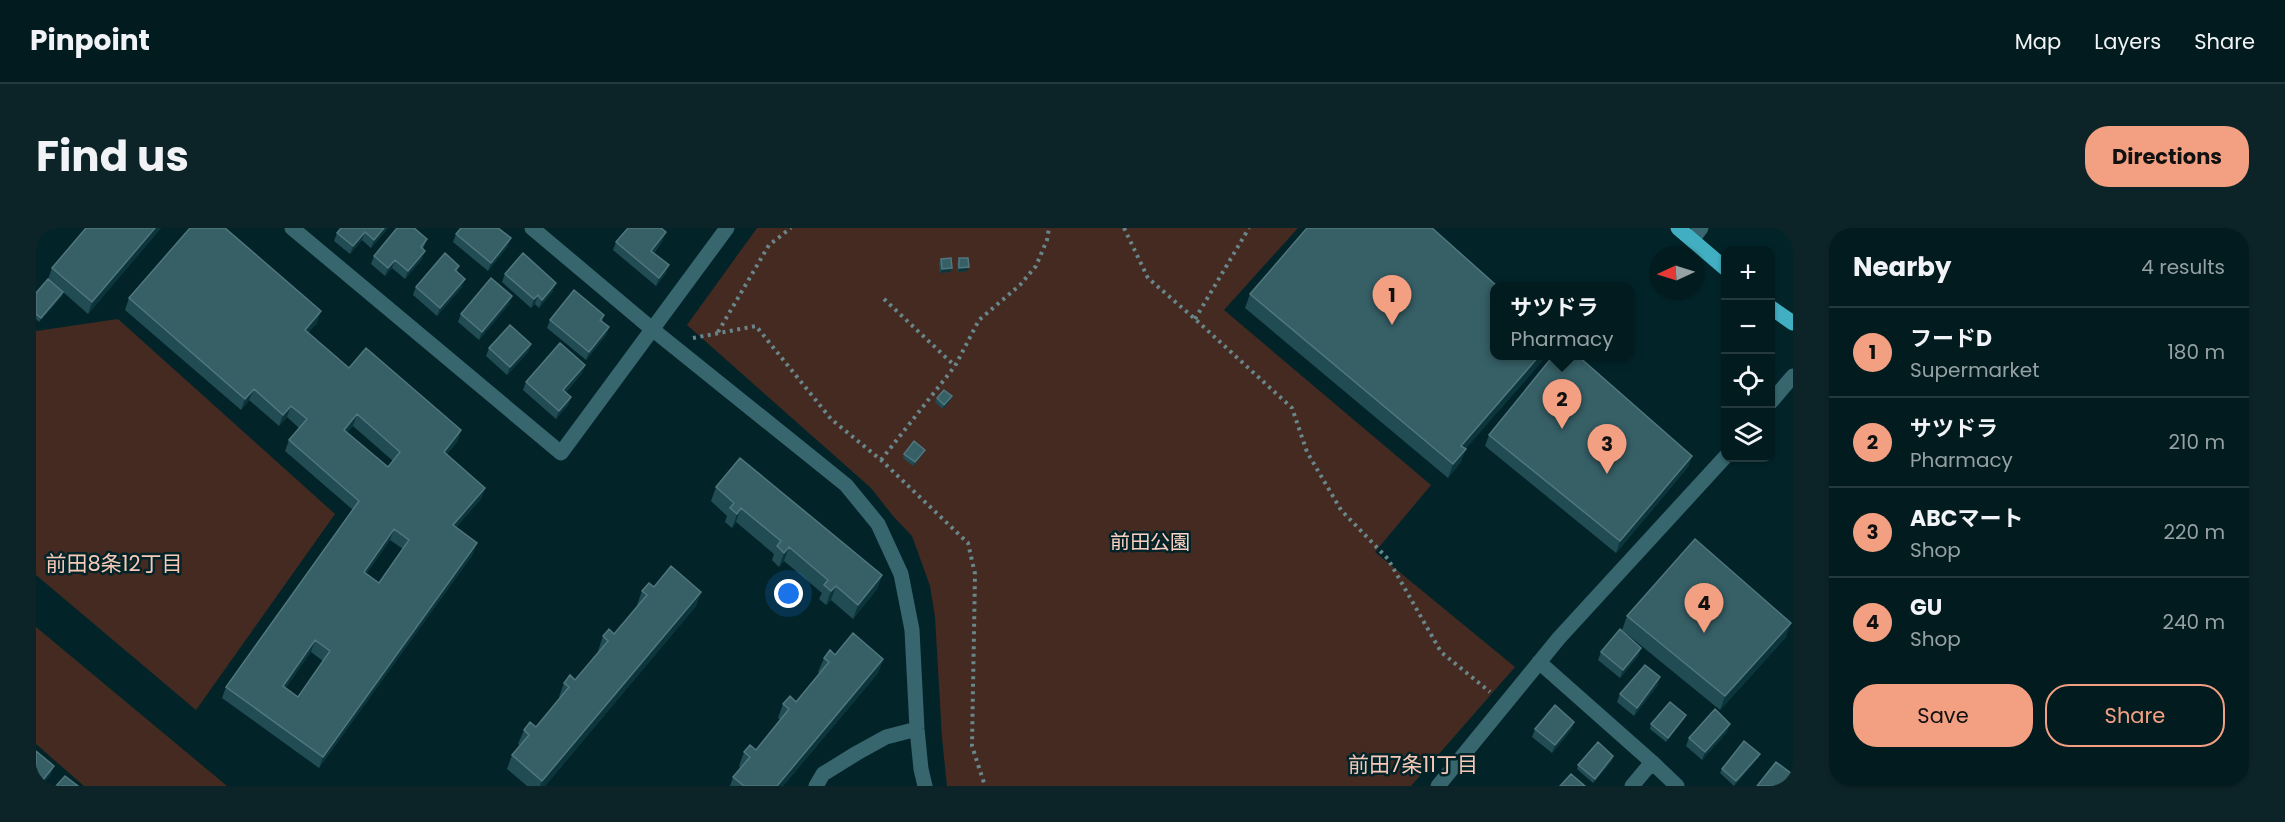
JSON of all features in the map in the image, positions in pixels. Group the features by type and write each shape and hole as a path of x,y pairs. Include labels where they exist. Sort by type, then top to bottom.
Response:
{"main road":[{"path":"1678,228 1697,234 1721,263"},
{"path":"1775,310 1793,322"}],"street":[{"path":"291,228 561,453 727,228"},
{"path":"532,228 652,329 846,485 878,524 901,574 912,630 917,729 925,786"},
{"path":"1775,397 1793,376"},
{"path":"1438,786 1539,662 1721,460"},
{"path":"1539,662 1677,786"},
{"path":"816,786 823,774 857,753 886,737 917,729"},
{"path":"1632,786 1652,762"}],"path":[{"path":"718,333 769,245 790,228"},
{"path":"881,460 956,366 979,320 1020,285 1036,266 1047,240 1048,228"},
{"path":"1124,228 1148,279 1292,408 1307,452 1341,510 1388,559 1441,652 1496,696"},
{"path":"1195,319 1249,228"},
{"path":"884,299 956,366"}],"green space":[{"name":"前田公園","path":"757,228 1298,228 1224,310 1431,485 1375,552 1515,667 1411,786 947,786 935,617 930,586 912,536 871,488 687,325"},
{"path":"118,319 335,514 196,710 36,575 36,331"},
{"path":"36,627 227,786 84,786 36,744"}],"building":[{"path":"86,228 155,228 92,302 52,268"},
{"path":"190,228 225,228 321,311 305,330 349,368 366,348 461,430 444,452 485,488 453,525 477,543 323,757 226,687 359,501 289,440 307,419 291,406 283,415 254,389 245,399 129,298","holes":["357,414 400,452 388,467 344,430","394,529 409,540 379,583 364,572","315,640 330,651 298,697 283,686"]},
{"path":"341,228 384,228 374,240 365,232 353,246 337,233"},
{"path":"397,228 414,228 427,239 421,247 425,251 408,271 395,260 388,268 374,256"},
{"path":"461,228 498,228 511,238 491,263 456,234"},
{"path":"628,228 661,228 666,232 651,251 669,265 659,278 616,242"},
{"path":"1307,228 1432,228 1493,282 1490,282 1490,360 1536,360 1461,446 1466,449 1453,464 1250,294"},
{"path":"445,253 459,266 455,270 465,279 440,308 416,287"},
{"path":"523,253 556,283 542,300 538,295 534,299 505,274"},
{"path":"951,258 952,268 942,269 941,259"},
{"path":"959,258 968,258 969,267 959,268"},
{"path":"491,278 512,296 482,332 461,314"},
{"path":"48,279 63,292 41,318 36,314 36,293"},
{"path":"574,290 604,315 600,320 609,327 589,352 550,320"},
{"path":"510,325 531,344 510,367 489,348"},
{"path":"560,343 585,365 563,390 571,397 559,411 526,382"},
{"path":"1550,360 1583,360 1692,456 1620,541 1489,435"},
{"path":"944,390 952,396 944,405 937,398"},
{"path":"914,441 925,450 915,462 904,454"},
{"path":"740,458 882,575 858,605 836,586 831,591 824,585 828,580 789,547 784,553 777,546 781,541 741,508 737,514 730,508 734,503 716,487"},
{"path":"1695,539 1791,623 1725,696 1627,616"},
{"path":"671,566 701,592 542,781 512,755 529,735 524,730 530,722 536,727 569,687 564,683 570,675 575,680 608,641 603,636 609,629 614,634 647,595 642,591 649,583 654,587"},
{"path":"1620,629 1641,648 1623,670 1601,652"},
{"path":"853,633 883,659 777,786 744,786 733,777 750,757 744,752 750,745 756,750 789,709 783,704 790,696 796,702 829,662 824,658 830,650 835,655"},
{"path":"1645,665 1660,677 1637,708 1620,694"},
{"path":"1670,702 1686,715 1668,738 1651,724"},
{"path":"1555,705 1574,722 1555,745 1535,729"},
{"path":"1715,709 1730,724 1705,752 1689,738"},
{"path":"1744,741 1760,754 1736,781 1722,769"},
{"path":"1598,742 1613,756 1595,779 1578,765"},
{"path":"36,751 54,766 38,786 36,786"},
{"path":"1776,762 1792,774 1783,786 1757,786"},
{"path":"1571,774 1585,786 1560,786"},
{"path":"65,776 78,786 56,786"}],"place":[{"name":"フードD","path":"1392,325"},
{"name":"サツドラ","path":"1562,429"},
{"name":"ABCマート","path":"1607,474"},
{"name":"GU","path":"1704,633"}],"district":[{"name":"前田8条12丁目","path":"114,563"},
{"name":"前田7条11丁目","path":"1413,764"}]}
